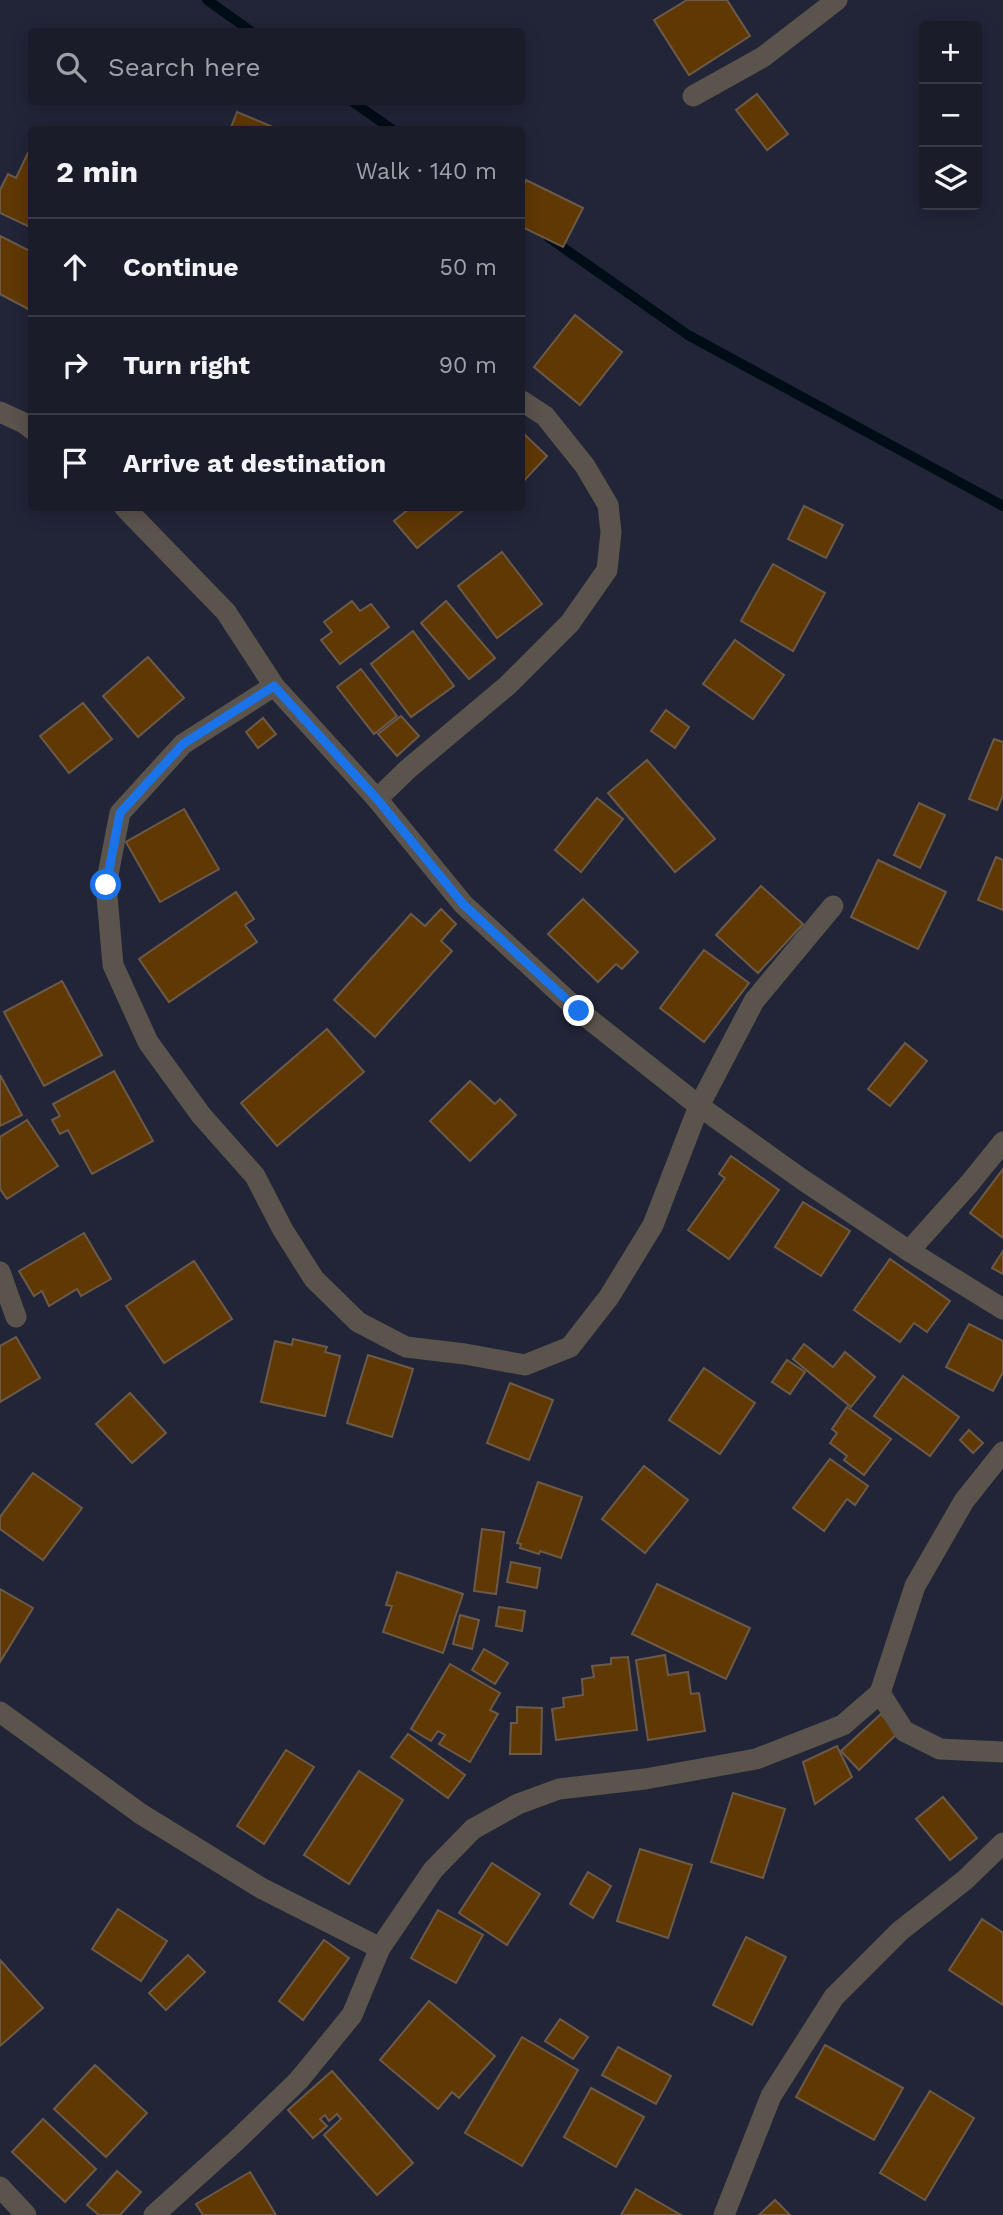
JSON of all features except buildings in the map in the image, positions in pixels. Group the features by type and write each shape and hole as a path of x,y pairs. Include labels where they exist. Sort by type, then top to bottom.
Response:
{"street":[{"path":"693,96 763,57 837,0"},
{"path":"377,799 408,769 508,685 570,623 607,570 611,532 608,505 585,466 545,416 525,403"},
{"path":"0,412 28,426"},
{"path":"128,511 226,612 274,686 377,799 463,904 579,1011 699,1106 803,1180 909,1251 1003,1309"},
{"path":"274,686 183,744 120,813 106,885 113,965 148,1042 201,1115 255,1176 283,1230 314,1279 358,1322 405,1347 525,1365 570,1347 609,1297 653,1225 699,1106 754,1001 833,906"},
{"path":"909,1251 1003,1142"},
{"path":"0,1272 16,1317"},
{"path":"154,2215 299,2080 352,2015 380,1948 433,1870 473,1829 518,1804 559,1789 645,1779 756,1759 844,1725 880,1693 915,1586 964,1501 1003,1452"},
{"path":"880,1693 904,1731 940,1749 1003,1752"},
{"path":"0,1712 141,1814 261,1888 380,1948"},
{"path":"724,2215 771,2096 834,1997 900,1931 965,1880 1003,1843"},
{"path":"0,2187 26,2215"}],"waterway":[{"path":"207,0 246,28"},
{"path":"357,105 387,126"},
{"path":"548,237 688,335 1003,506"}],"route":[{"path":"106,885 120,813 183,744 274,686 377,799 463,904 579,1011"}]}
